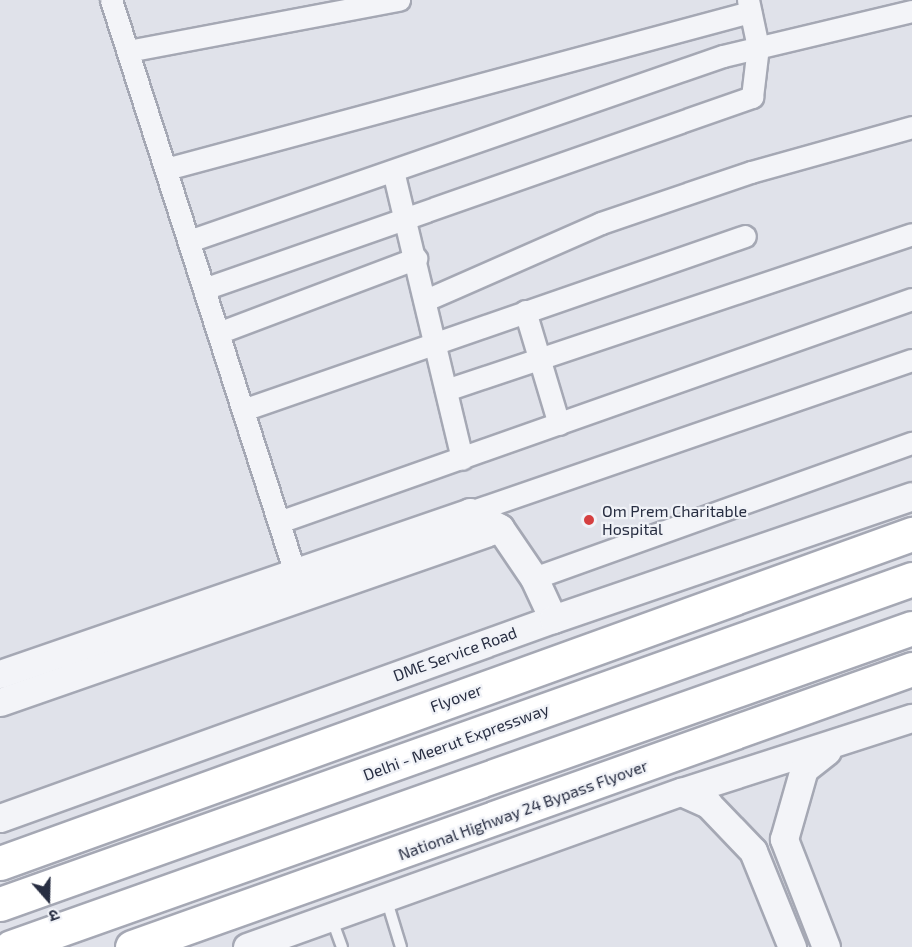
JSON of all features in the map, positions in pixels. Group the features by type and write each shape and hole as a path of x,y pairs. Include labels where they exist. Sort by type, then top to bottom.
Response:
{"highway":[{"name":"Flyover","path":"0,863 912,534"},
{"name":"Delhi - Meerut Expressway","path":"0,904 912,579"},
{"path":"10,947 912,628"},
{"name":"National Highway 24 Bypass Flyover","path":"132,947 912,669"}],"street":[{"path":"111,0 295,573"},
{"path":"128,51 399,0"},
{"path":"166,169 749,6 758,46 756,89 742,102 204,289"},
{"path":"189,241 393,171 614,91 758,46 912,11"},
{"path":"426,300 602,223 751,172 912,127"},
{"path":"393,171 437,341 462,459"},
{"path":"446,390 912,234"},
{"path":"243,410 745,236"},
{"path":"219,333 416,258"},
{"path":"279,522 912,299"},
{"path":"525,311 559,424"},
{"path":"0,702 209,616 295,573 912,360"},
{"path":"534,579 912,443"},
{"name":"DME Service Road","path":"0,818 553,619 912,496"},
{"path":"470,512 500,528 534,579 553,619"},
{"path":"0,675 209,616 500,528"},
{"path":"247,947 681,792 836,745 912,718"},
{"path":"826,947 784,839 804,770 836,745"},
{"path":"681,792 708,804 753,851 792,947"}],"lane":[{"path":"386,897 401,947"},
{"path":"331,917 342,947"}],"place":[{"name":"Om Prem Charitable Hospital","path":"589,520"}]}
